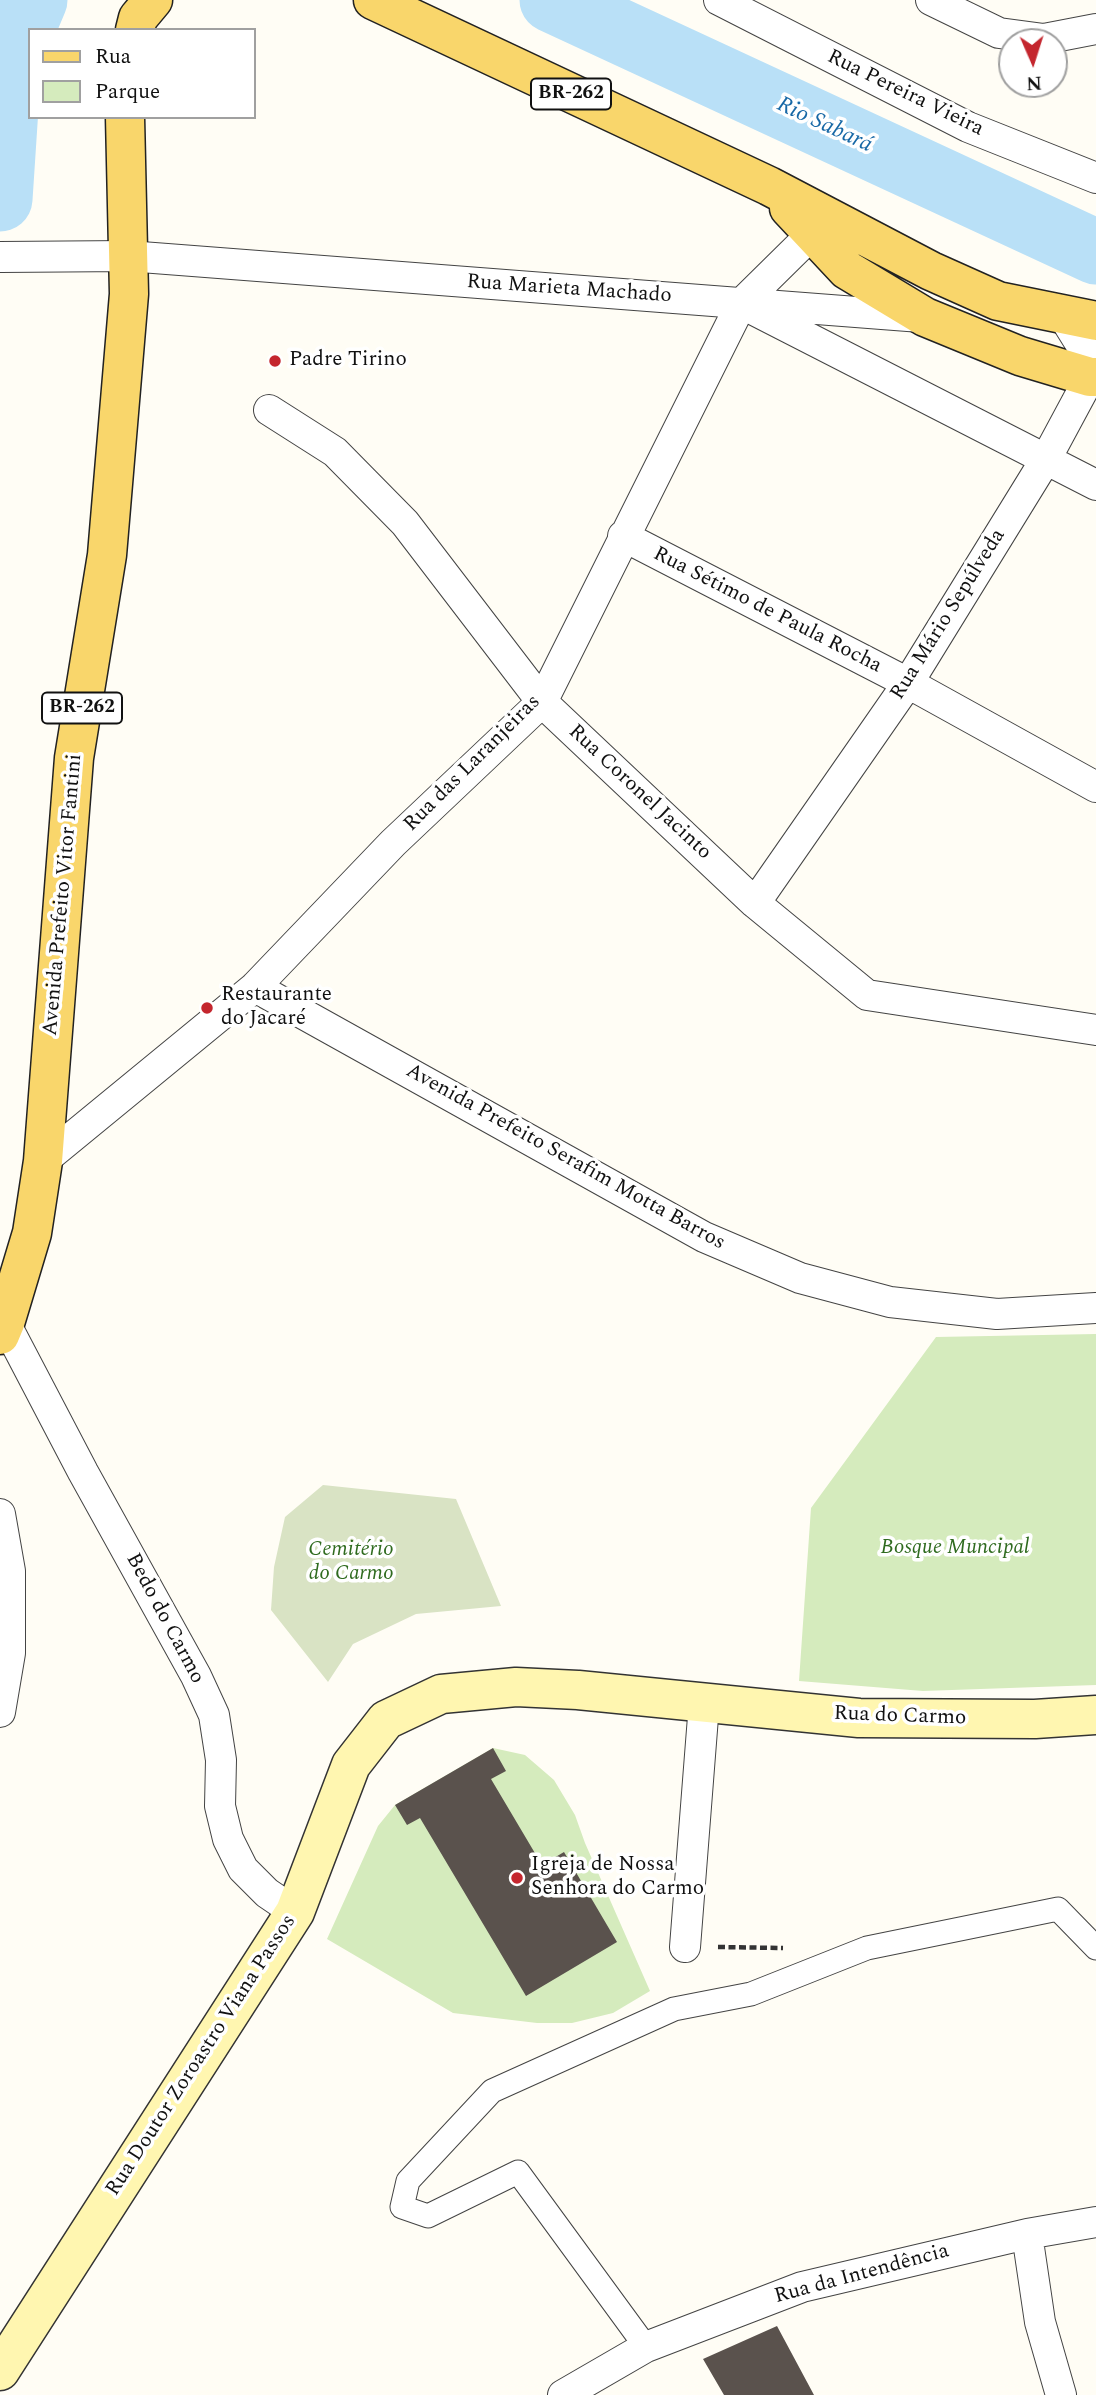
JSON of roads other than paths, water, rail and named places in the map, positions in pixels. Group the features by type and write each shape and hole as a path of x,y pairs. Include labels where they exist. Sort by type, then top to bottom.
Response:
{"main road":[{"path":"136,28 138,18 153,0"},
{"name":"BR-262","path":"373,0 769,186 828,231 931,271 998,301 1079,317"},
{"name":"Avenida Prefeito Vitor Fantini","path":"3,1329 32,1233 43,1161 74,758 107,555 129,294 125,119"},
{"name":"BR-262","path":"828,231 846,270 925,317 1020,356 1093,377"},
{"name":"Rua Doutor Zoroastro Viana Passos","path":"0,2371 295,1912 351,1765 386,1720 441,1694 516,1687 578,1690 704,1704"},
{"name":"Rua do Carmo","path":"704,1704 859,1718 1035,1719 1096,1715"}],"street":[{"name":"Rua Pereira Vieira","path":"719,0 968,127 1096,178"},
{"path":"931,0 999,33 1044,39 1096,29"},
{"name":"Rua das Laranjeiras","path":"43,1161 254,987 394,843 542,702 741,304 828,231"},
{"name":"Rua Marieta Machado","path":"0,257 128,256 741,304 1096,485"},
{"path":"741,304 925,317"},
{"path":"1079,317 1093,377"},
{"name":"Rua Mário Sepúlveda","path":"755,902 908,683 1046,459 1093,377"},
{"name":"Rua Coronel Jacinto","path":"269,410 335,452 405,523 542,702 755,902 867,995 1096,1030"},
{"name":"Rua Sétimo de Paula Rocha","path":"623,536 908,683 1096,787"},
{"name":"Avenida Prefeito Serafim Motta Barros","path":"254,987 704,1237 800,1278 890,1302 997,1314 1096,1308"},
{"name":"Bedo do Carmo","path":"3,1329 197,1676 214,1715 221,1760 220,1806 228,1839 243,1869 267,1894 295,1912"},
{"path":"0,1514 10,1571 10,1653 0,1712"},
{"path":"685,1947 704,1704"},
{"path":"646,2347 518,2172 428,2216 402,2207 408,2181 492,2091 674,2009 751,1994 867,1948 1058,1909 1096,1948"},
{"name":"Rua da Intendência","path":"564,2395 646,2347 802,2287 1027,2234 1096,2222"},
{"path":"1027,2234 1040,2322 1061,2395"}],"waterway":[{"name":"Rio Sabará","path":"0,199 9,62 35,0"},
{"name":"Rio Sabará","path":"552,0 1096,252"}],"place":[{"name":"Padre Tirino","path":"275,361"},
{"name":"Restaurante do Jacaré","path":"207,1008"},
{"name":"Igreja de Nossa Senhora do Carmo","path":"517,1878"}],"park label":[{"name":"Bosque Muncipal","path":"955,1549"},
{"name":"Cemitério do Carmo","path":"351,1563"}]}
